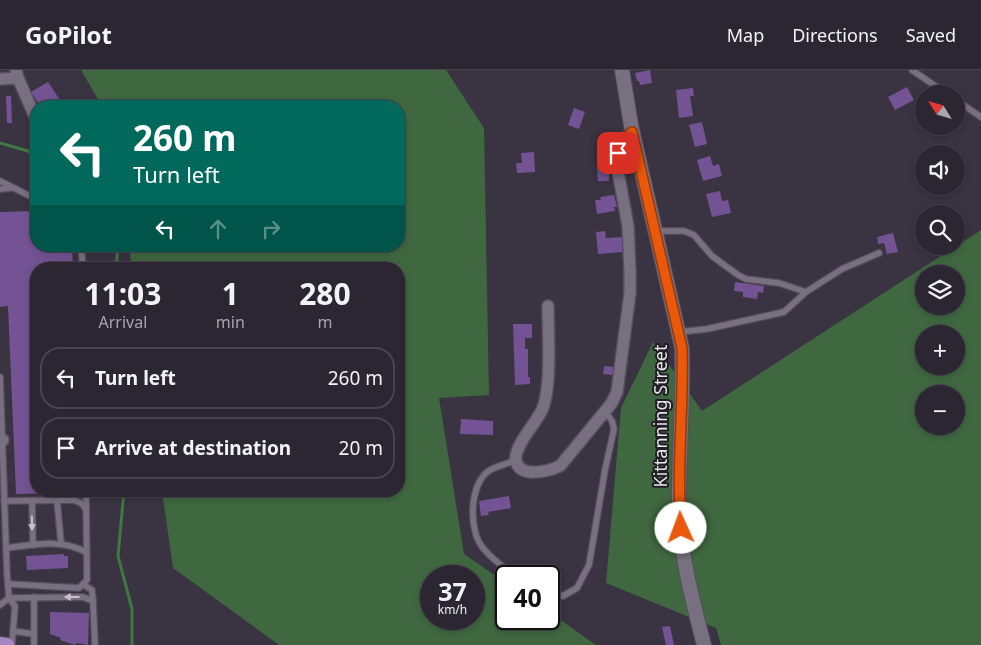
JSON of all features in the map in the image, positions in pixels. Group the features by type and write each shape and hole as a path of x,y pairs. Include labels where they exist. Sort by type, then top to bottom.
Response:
{"highway":[{"path":"0,644 7,645"}],"street":[{"name":"Kittanning Street","path":"622,70 632,132 682,348 680,522 683,555 704,645"},
{"path":"0,79 17,74 30,105"},
{"path":"548,306 549,356 546,398 542,410 517,450 516,460 519,467 537,472 548,471 560,466 605,411 617,392 630,293 628,226 618,166 618,153 624,140 632,132"}],"lane":[{"path":"912,70 934,85"},
{"path":"965,106 981,117"},
{"path":"0,181 30,196"},
{"path":"0,189 14,188"},
{"path":"656,231 684,231 694,236 712,256 746,279 779,283 806,292"},
{"path":"679,332 707,329 784,312 806,292 842,269 879,253"},
{"path":"0,377 6,548 3,574 8,584 9,598 16,606 12,645"},
{"path":"560,595 563,596 577,588 589,565 614,429 612,421 605,411"},
{"path":"500,565 482,547 476,533 473,505 479,482 489,471 516,460"},
{"path":"8,584 78,588 84,585 87,580 86,497"},
{"path":"57,500 61,543"},
{"path":"4,502 73,500 81,503 86,509"},
{"path":"32,501 33,545"},
{"path":"6,548 61,543 74,546 86,552"},
{"path":"84,585 92,590 95,645"},
{"path":"0,605 9,598 84,597 94,601"},
{"path":"34,598 34,645"},
{"path":"13,631 34,634"}],"green space":[{"path":"81,70 446,70 484,128 489,395 439,398 464,554 480,565 420,565 420,630 485,630 485,568 495,575 495,630 560,630 560,620 596,645 279,645 173,568 163,497 405,497 405,262 131,262 130,252 405,252 405,100 98,100"},
{"path":"981,230 981,645 721,645 716,628 606,583 621,408 653,342 702,411 915,273 915,315 965,315 965,265 927,265 942,255 965,255 965,240"}],"building":[{"path":"650,70 652,83 640,85 635,73"},
{"path":"48,82 60,100 36,100 31,92"},
{"path":"907,87 914,100 895,110 888,97"},
{"path":"693,88 694,96 690,96 693,116 679,118 676,90"},
{"path":"6,96 11,96 12,123 7,123"},
{"path":"574,108 585,112 579,129 568,125"},
{"path":"702,122 707,144 695,147 689,125"},
{"path":"534,152 535,172 517,173 516,163 522,163 521,153"},
{"path":"710,156 713,166 719,164 722,176 703,181 697,160"},
{"path":"597,167 609,167 609,181 598,181"},
{"path":"720,191 722,201 728,200 731,213 712,217 706,194"},
{"path":"614,195 617,207 614,207 615,211 597,214 595,200 601,200 600,197"},
{"path":"30,211 30,252 72,252 73,262 30,262 30,494 16,494 8,306 0,307 0,212"},
{"path":"605,231 606,238 623,237 623,252 598,254 596,232"},
{"path":"893,233 898,252 887,254 884,243 878,244 877,237"},
{"path":"735,282 764,286 763,293 758,292 757,299 743,297 743,292 734,291"},
{"path":"513,324 532,324 532,338 525,338 525,349 528,349 528,377 530,377 530,384 515,385"},
{"path":"604,366 614,367 613,375 603,374"},
{"path":"461,419 493,421 493,435 460,434"},
{"path":"509,496 511,508 488,512 489,515 481,516 479,501"},
{"path":"64,554 64,556 68,556 68,568 27,570 26,556"},
{"path":"50,612 89,613 88,645 77,643 75,645 50,634"},
{"path":"670,626 674,645 666,645 662,627"}],"waterway":[{"path":"0,143 30,152"},
{"path":"117,252 117,262"},
{"path":"123,497 118,556 132,609 132,645"}],"route":[{"path":"618,153 624,140 632,132 682,348 681,528"}]}
